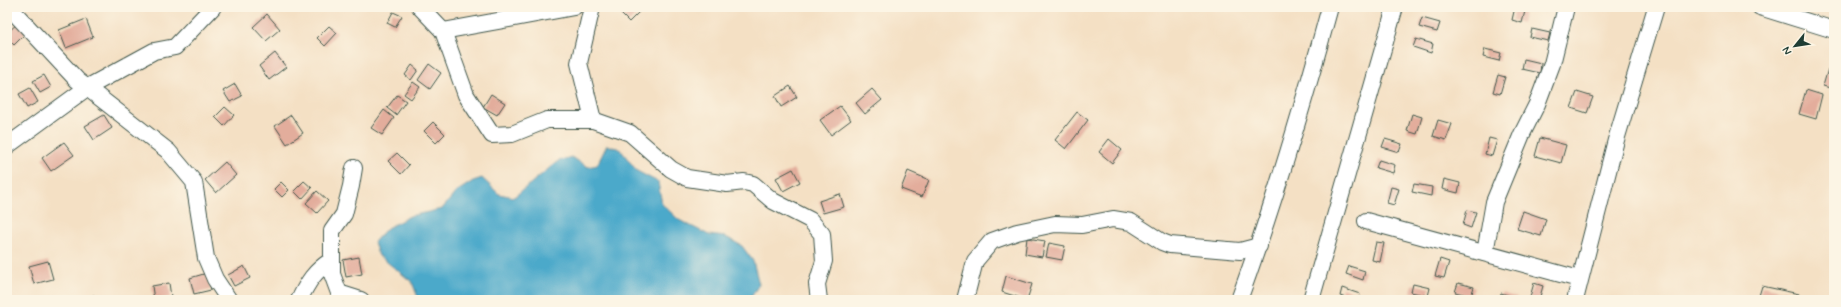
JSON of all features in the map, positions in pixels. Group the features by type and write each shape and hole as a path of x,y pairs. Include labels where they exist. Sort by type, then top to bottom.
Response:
{"street":[{"path":"9,7 77,80 88,87 168,151 194,182 206,258 215,279 229,300"},
{"path":"7,146 88,87 154,51 175,48 212,7"},
{"path":"420,7 443,30 466,95 492,134 512,134 546,120 593,120 630,133 670,169 687,178 726,184 744,182 753,184 773,201 810,220 822,234 824,262 817,284 819,300"},
{"path":"443,30 574,7"},
{"path":"592,7 579,63 593,120"},
{"path":"1239,300 1259,246 1302,110 1330,7"},
{"path":"1311,300 1395,7"},
{"path":"1485,253 1494,202 1522,134 1537,104 1552,64 1566,7"},
{"path":"1575,300 1616,140 1656,7"},
{"path":"1760,7 1834,30"},
{"path":"354,168 344,214 332,230 332,274 340,293 361,300"},
{"path":"965,300 976,261 992,241 1018,232 1055,224 1082,225 1113,219 1131,222 1162,242 1170,245 1240,251 1259,246"},
{"path":"1366,221 1580,279"},
{"path":"299,300 308,282 320,267 332,260"}],"water":[{"path":"607,145 620,149 637,171 658,182 662,204 679,220 709,235 726,237 742,246 753,261 759,284 752,296 743,300 419,300 412,282 378,255 374,242 387,228 410,216 442,209 456,192 473,181 482,178 499,194 514,197 558,161 571,157 588,167 597,165"}],"building":[{"path":"626,7 643,8 629,22 620,13"},
{"path":"1515,7 1526,7 1522,23 1512,20"},
{"path":"393,12 402,16 395,27 387,23"},
{"path":"267,14 280,29 266,41 253,27"},
{"path":"1422,18 1440,23 1437,32 1419,27"},
{"path":"86,19 93,37 66,48 59,30"},
{"path":"19,22 28,31 14,45 7,38 7,33"},
{"path":"329,26 337,33 325,46 317,38"},
{"path":"1532,29 1550,33 1548,41 1530,37"},
{"path":"1416,39 1433,44 1431,53 1413,47"},
{"path":"1485,49 1501,53 1499,61 1483,57"},
{"path":"275,53 286,67 269,80 259,66"},
{"path":"1524,59 1541,63 1540,73 1522,69"},
{"path":"429,64 441,73 430,89 418,80"},
{"path":"412,65 418,70 411,80 405,75"},
{"path":"1828,69 1834,70 1834,89 1823,86"},
{"path":"44,75 51,87 40,93 33,81"},
{"path":"1498,75 1505,77 1500,94 1493,92"},
{"path":"413,82 420,87 411,99 404,94"},
{"path":"235,84 242,96 230,102 223,91"},
{"path":"790,86 797,97 781,107 775,96"},
{"path":"30,88 38,102 27,108 19,94"},
{"path":"872,89 882,100 865,114 856,103"},
{"path":"1806,90 1822,95 1816,119 1799,114"},
{"path":"1577,92 1593,97 1587,113 1571,108"},
{"path":"491,94 505,103 497,115 483,107"},
{"path":"397,95 406,101 396,115 387,108"},
{"path":"840,106 851,120 831,135 820,120"},
{"path":"225,107 234,115 224,126 215,117"},
{"path":"384,110 394,118 382,135 371,128"},
{"path":"1077,112 1088,120 1066,149 1055,140"},
{"path":"1412,114 1422,117 1417,134 1407,131"},
{"path":"104,115 112,128 94,140 85,126"},
{"path":"291,115 303,133 287,144 275,126"},
{"path":"1438,120 1452,124 1446,140 1433,136"},
{"path":"433,122 445,134 436,143 424,131"},
{"path":"1489,138 1497,140 1492,156 1485,154"},
{"path":"1540,138 1566,145 1561,163 1535,156"},
{"path":"1109,139 1122,150 1112,163 1099,152"},
{"path":"1385,139 1402,144 1399,152 1382,147"},
{"path":"64,142 74,155 51,171 42,158"},
{"path":"397,153 409,165 401,174 388,161"},
{"path":"1379,160 1395,165 1393,173 1376,168"},
{"path":"225,162 236,175 216,193 205,180"},
{"path":"793,169 800,182 783,191 776,178"},
{"path":"908,171 929,180 922,197 901,189"},
{"path":"1444,179 1460,183 1458,193 1442,189"},
{"path":"304,181 312,188 302,199 294,191"},
{"path":"281,182 289,190 282,197 274,189"},
{"path":"1414,184 1432,187 1431,196 1412,192"},
{"path":"1391,187 1399,189 1394,205 1387,203"},
{"path":"317,191 328,201 317,213 306,203"},
{"path":"840,194 844,207 823,213 819,201"},
{"path":"1467,210 1476,212 1471,228 1463,225"},
{"path":"1523,211 1546,219 1541,236 1517,229"},
{"path":"1027,238 1045,241 1042,257 1025,254"},
{"path":"1376,242 1384,243 1380,262 1372,260"},
{"path":"1049,243 1065,246 1062,260 1046,257"},
{"path":"359,257 362,274 346,277 343,260"},
{"path":"1440,259 1449,262 1444,278 1435,276"},
{"path":"48,261 53,279 34,284 29,266"},
{"path":"244,266 250,278 234,286 228,275"},
{"path":"1349,266 1365,271 1363,280 1346,274"},
{"path":"207,273 211,290 194,294 190,278"},
{"path":"1006,276 1032,284 1027,300 1002,292"},
{"path":"169,283 171,297 154,300 152,286"},
{"path":"1458,283 1474,287 1471,296 1455,292"},
{"path":"1534,283 1543,286 1539,300 1529,300"},
{"path":"1413,284 1430,288 1428,296 1411,292"},
{"path":"1762,286 1799,294 1798,300 1758,299"},
{"path":"1342,288 1360,294 1358,300 1352,300 1340,296"},
{"path":"1501,293 1517,298 1516,300 1499,300"},
{"path":"94,295 95,300 79,300"}]}
